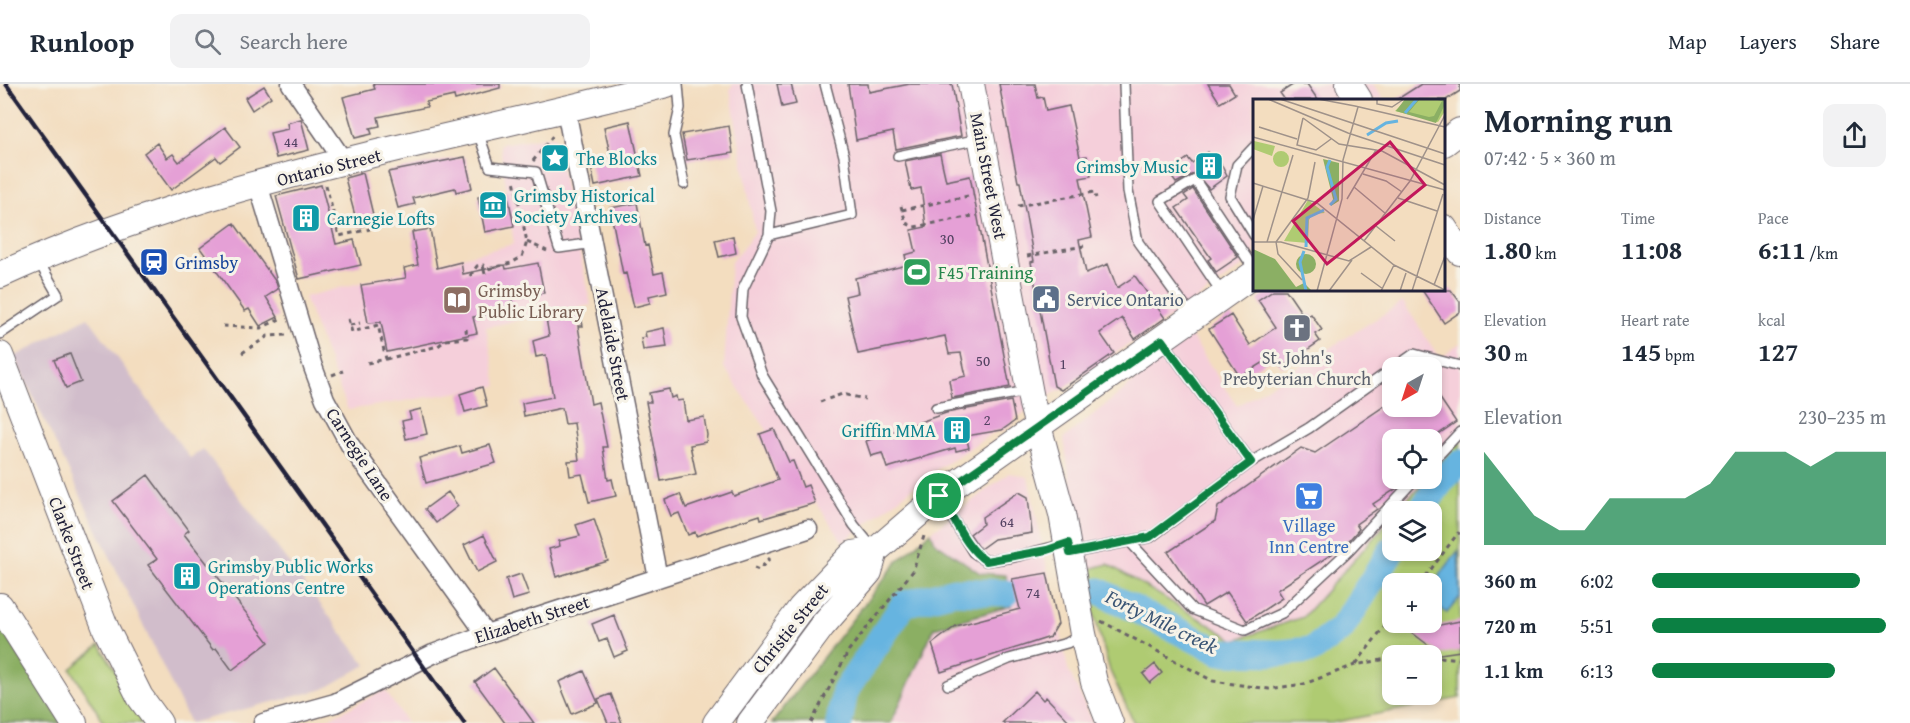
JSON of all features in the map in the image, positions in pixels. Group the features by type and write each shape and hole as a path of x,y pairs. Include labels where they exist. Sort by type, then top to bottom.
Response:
{"main road":[{"name":"Ontario Street","path":"0,275 110,228 258,184 478,131 561,121 667,84"},
{"name":"Main Street West","path":"971,84 1037,427 1091,627 1094,682 1110,723"},
{"path":"1349,84 1358,99"},
{"path":"1445,142 1460,131"},
{"path":"1445,231 1460,252"},
{"name":"Christie Street","path":"716,723 801,608 853,554 875,551 939,496 1253,275"},
{"name":"Clarke Street","path":"0,355 106,629 140,697 159,723"},
{"name":"Christie Street","path":"750,723 822,626 869,573 875,551"},
{"path":"0,606 74,723"}],"street":[{"path":"291,84 345,163"},
{"name":"Adelaide Street","path":"561,121 594,243 658,578"},
{"name":"Carnegie Lane","path":"258,184 325,399 350,445 486,634"},
{"name":"Elizabeth Street","path":"262,723 335,703 433,654 486,634 808,529"}],"lane":[{"path":"678,84 680,108 674,135 684,184"},
{"path":"747,84 771,211 769,235 744,290 741,317 762,375 854,525 875,551"},
{"path":"769,235 852,215 844,156 825,84"},
{"path":"1124,84 1128,191 1138,242 1193,317"},
{"path":"478,131 490,167 536,172 559,248 594,243"},
{"path":"898,156 982,139"},
{"path":"1253,148 1237,165 1230,196 1253,233"},
{"path":"1223,295 1160,201 1195,180 1253,267"},
{"path":"0,334 58,295 37,258"},
{"path":"1162,340 1251,462"},
{"path":"1410,357 1414,354 1426,357"},
{"path":"1442,361 1460,366"},
{"path":"939,496 951,512 973,552 986,561 1047,550 1131,543 1150,537 1251,462 1310,428 1382,376"},
{"path":"936,408 1030,390"},
{"path":"1442,451 1460,432"},
{"path":"1131,543 1192,609 1245,630 1282,613 1348,551 1406,489"},
{"path":"948,685 1009,659 1067,643 1091,627"}],"path":[{"path":"539,153 561,121"},
{"path":"470,276 477,267 483,265 484,272 522,257 526,242 513,176"},
{"path":"325,181 339,236 370,229"},
{"path":"1018,206 1095,192 1096,198"},
{"path":"975,195 901,208 906,223 914,227 980,214"},
{"path":"1027,256 1084,246"},
{"path":"348,319 352,333 378,325 386,359"},
{"path":"224,326 261,328 277,320"},
{"path":"350,325 360,323"},
{"path":"367,363 438,346 446,340 467,338 466,328"},
{"path":"242,353 268,336 304,336"},
{"path":"327,377 343,371"},
{"path":"820,402 842,393 865,399"},
{"path":"1428,573 1458,533 1460,534"},
{"path":"811,723 849,650 913,571 924,536"},
{"path":"1091,627 1213,681 1269,688 1305,684 1355,665 1382,660"},
{"path":"1355,665 1382,629"},
{"path":"1442,657 1460,659"}],"shaded area":[{"path":"733,84 1373,84 1383,99 1253,99 1253,259 1185,308 933,472 843,542 724,367 731,262 755,232 730,89"},
{"path":"554,136 591,305 486,327 497,386 348,410 304,297 514,244 500,144"},
{"path":"1403,302 1439,357 1382,357 1382,417 1442,417 1442,357 1460,343 1460,439 1442,459 1442,429 1382,429 1382,489 1417,489 1405,501 1382,501 1382,528 1303,617 1235,640 1108,564 1082,571 1064,438 1191,336 1237,406"},
{"path":"88,317 190,458 203,449 366,665 324,689 190,723 14,357"},
{"path":"1009,473 1028,477 1068,669 1093,723 891,723 934,628 1006,575 980,573 935,542 931,532"},
{"path":"385,690 407,723 311,723 332,717"}],"green space":[{"path":"1460,439 1460,698 1442,701 1442,645 1382,645 1382,705 1424,705 1331,723 1134,723 1110,671 1082,571 1108,564 1235,640 1303,617 1382,528 1382,561 1442,561 1442,501 1405,501 1417,489 1442,489 1442,459"},
{"path":"931,532 935,542 980,573 1006,575 1011,606 934,628 891,723 772,723 897,562"},
{"path":"0,625 62,723 0,723"},
{"path":"100,645 147,723 104,723 71,669"}],"water":[{"path":"1458,551 1460,597 1447,613 1442,609 1442,573"}],"building":[{"path":"373,84 500,84 500,88 455,100 454,96 426,102 427,107 378,117 380,126 370,128 372,134 355,138 343,97 375,89"},
{"path":"777,84 791,84 796,104 782,107"},
{"path":"848,84 868,84 869,92 910,84 952,84 961,136 896,149 893,132 856,140"},
{"path":"999,84 1035,84 1038,98 1043,97 1046,111 1069,106 1080,157 1087,156 1091,176 1080,178 1092,237 1079,240 1086,273 1108,264 1117,288 1135,276 1165,318 1135,339 1122,318 1100,333 1114,353 1061,390 1054,386 1031,262 1034,261 1020,182 1018,182"},
{"path":"1208,84 1229,84 1235,94 1220,103"},
{"path":"1294,84 1307,84 1317,99 1284,99 1280,93"},
{"path":"1421,84 1460,84 1460,91 1446,100 1398,99"},
{"path":"264,86 271,97 252,110 245,98"},
{"path":"301,119 309,150 276,158 270,133 288,129 287,123"},
{"path":"630,121 642,176 595,186 590,162 611,158 604,127"},
{"path":"729,126 733,153 687,160 682,134"},
{"path":"225,127 240,147 220,162 216,157 171,190 144,153 157,143 167,158 173,154 179,162"},
{"path":"1208,152 1213,160 1217,157 1227,176 1209,189 1195,173 1176,183 1168,172 1188,158 1192,163"},
{"path":"940,154 946,181 970,176 1010,387 952,398 949,380 966,376 961,353 949,354 945,336 858,354 845,296 858,293 855,278 907,265 905,255 916,252 911,230 926,227 924,210 921,188 911,190 905,161"},
{"path":"465,157 472,188 456,192 455,188 413,198 415,204 398,208 388,172"},
{"path":"363,173 375,223 358,227 345,178"},
{"name":"Carnegie Lofts","path":"321,185 336,244 354,240 361,265 299,279 276,196"},
{"path":"1193,189 1238,257 1216,272 1208,260 1211,258 1176,208 1188,200 1184,195"},
{"path":"507,191 514,226 485,232 478,197"},
{"path":"637,203 645,246 648,245 654,274 663,272 667,292 649,296 650,303 634,307 626,273 623,274 610,208"},
{"path":"234,223 276,282 278,289 266,297 278,317 260,326 249,309 245,311 200,248"},
{"path":"430,229 437,268 461,262 463,274 505,265 506,269 538,263 544,293 511,298 514,309 473,317 477,333 387,352 381,322 368,323 361,285 406,278 404,268 418,265 412,232"},
{"path":"733,236 736,253 719,257 715,240"},
{"path":"1451,290 1460,302 1460,312 1444,323 1423,291"},
{"name":"St. John's Prebyterian Church","path":"1272,291 1287,291 1305,318 1311,314 1322,330 1315,334 1320,341 1282,367 1274,356 1240,377 1209,329 1231,315 1250,345 1276,327 1258,300"},
{"path":"580,312 583,326 578,326 591,404 598,402 607,447 603,447 608,480 612,479 616,496 589,502 582,474 570,476 568,461 579,460 574,423 565,424 562,408 524,416 522,403 553,397 546,355 536,357 533,341 549,336 546,318"},
{"path":"664,328 667,347 643,350 641,338 646,337 645,332"},
{"path":"70,354 81,382 66,388 54,360"},
{"path":"482,387 487,406 465,412 460,394"},
{"path":"669,389 671,398 676,396 677,401 683,400 686,420 704,417 707,435 706,442 690,445 696,474 661,481 646,402 651,402 649,393"},
{"path":"1011,401 1015,421 1002,430 966,436 969,448 956,451 955,448 887,468 882,453 871,456 866,441 946,413"},
{"name":"Village Inn Centre","path":"1442,401 1456,422 1442,432 1442,429 1382,429 1382,489 1396,489 1373,504 1377,509 1356,524 1359,529 1344,546 1277,590 1282,598 1247,621 1227,592 1204,606 1168,552 1215,521 1218,507 1301,448 1315,453 1382,408 1382,417 1442,417"},
{"path":"421,409 427,434 406,439 402,421 411,419 409,412"},
{"path":"774,429 789,462 793,461 803,487 808,485 815,503 761,519 760,515 696,536 695,532 688,535 679,513 671,516 665,500 680,494 686,508 732,492 734,496 778,480 760,434"},
{"path":"490,445 496,463 426,483 419,458 460,446 462,453"},
{"name":"Grimsby Public Works Operations Centre","path":"148,475 189,530 184,534 269,642 232,670 216,648 213,650 148,565 157,559 113,501"},
{"path":"448,492 458,506 436,523 425,509"},
{"path":"1019,492 1028,497 1032,533 994,539 980,549 970,534 983,524 982,517"},
{"path":"594,519 608,561 556,577 549,549 560,546 559,541 580,536 576,525"},
{"path":"484,535 497,562 477,572 464,545"},
{"path":"1047,573 1058,624 1050,637 941,672 932,644 956,626 1020,609 1012,579"},
{"path":"521,574 529,595 512,600 506,579"},
{"path":"614,615 628,651 614,657 607,639 599,642 592,624"},
{"path":"1460,621 1460,651 1442,654 1442,645 1428,645 1412,633 1442,633 1442,625"},
{"path":"1155,664 1162,673 1150,683 1143,674"},
{"path":"494,668 534,723 505,723 475,682"},
{"path":"584,671 598,703 572,714 559,682"},
{"path":"1035,691 1043,700 1046,697 1071,723 1002,723"},
{"path":"611,694 622,723 608,723 598,699"}],"waterway":[{"name":"Forty Mile creek","path":"1428,501 1442,480 1460,463"},
{"name":"Forty Mile creek","path":"1099,591 1220,652 1280,653 1312,650 1341,629 1385,561"},
{"name":"Forty Mile creek","path":"839,723 845,691 904,604 954,591 1006,593"}],"railway":[{"path":"6,84 464,723"}],"place":[{"name":"The Blocks","path":"555,158"},
{"name":"Grimsby Music","path":"1209,166"},
{"name":"Grimsby Historical Society Archives","path":"493,205"},
{"name":"Carnegie Lofts","path":"306,218"},
{"name":"Grimsby","path":"154,262"},
{"name":"F45 Training","path":"917,272"},
{"name":"Service Ontario","path":"1046,299"},
{"name":"Grimsby Public Library","path":"457,300"},
{"name":"St. John's Prebyterian Church","path":"1297,328"},
{"name":"Griffin MMA","path":"957,430"},
{"name":"Village Inn Centre","path":"1309,496"},
{"name":"Grimsby Public Works Operations Centre","path":"187,576"}],"route":[{"path":"1162,340 1251,462 1150,537 1131,543 1070,553 1068,543 1047,550 986,561 973,552 962,530 939,496 1162,340"}]}
